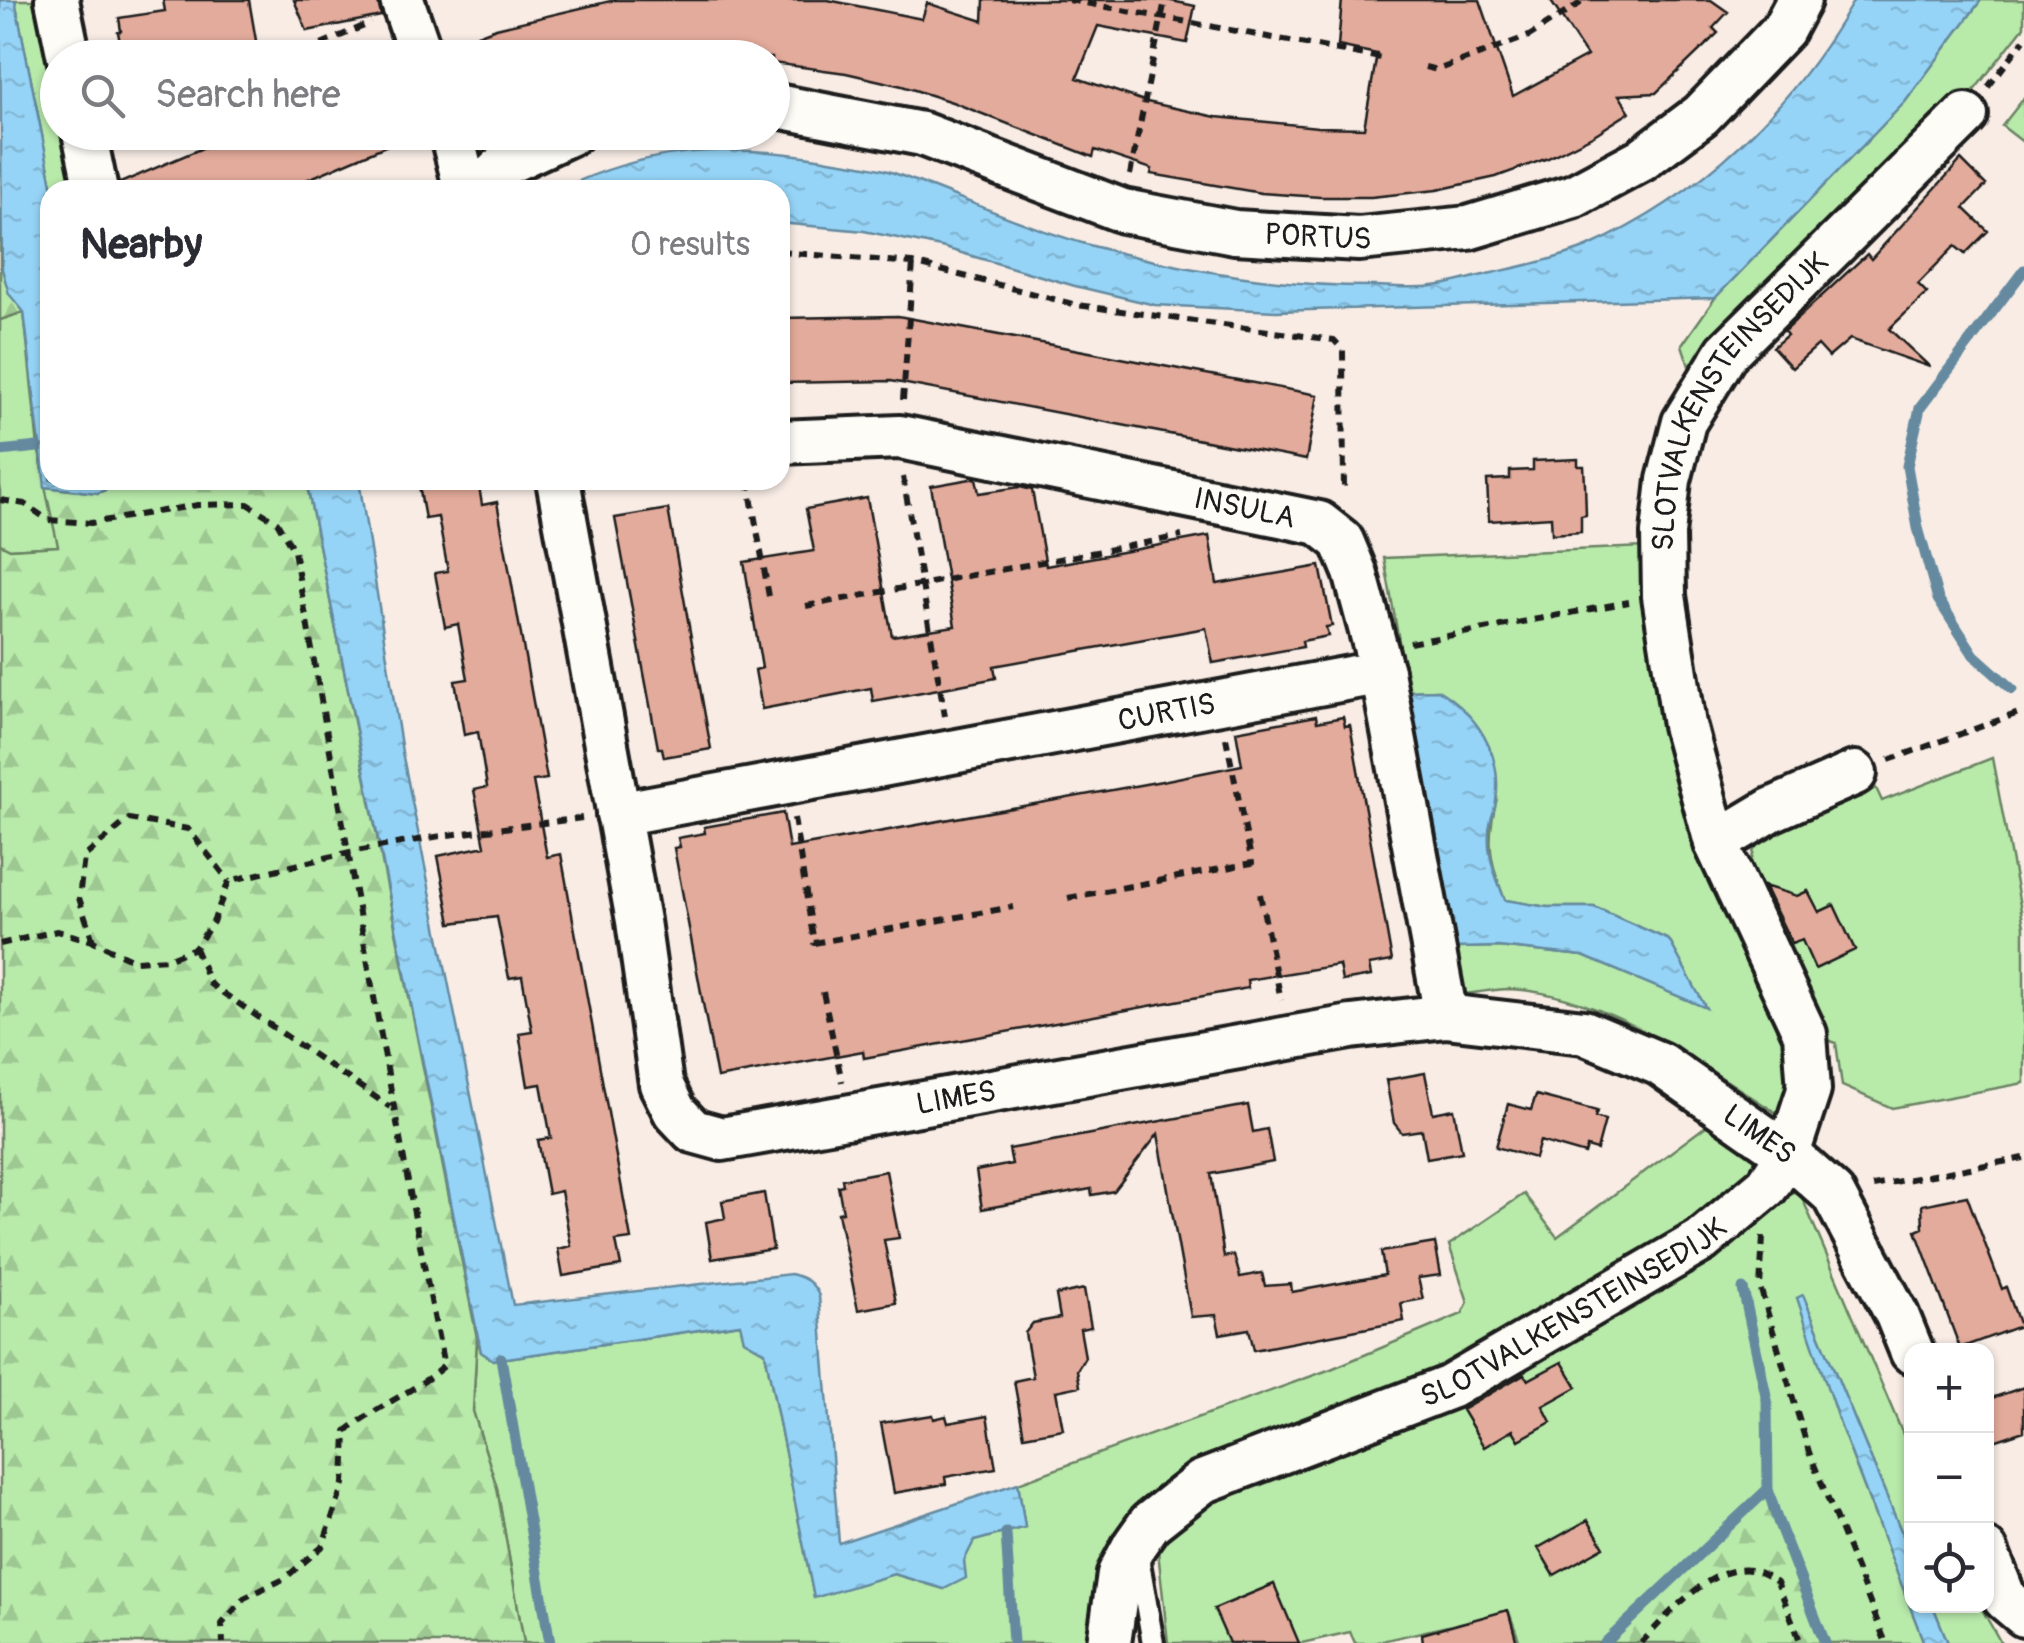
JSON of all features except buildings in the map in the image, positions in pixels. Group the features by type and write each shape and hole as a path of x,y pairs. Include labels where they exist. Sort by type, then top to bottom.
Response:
{"street":[{"path":"57,0 65,40"},
{"name":"PORTUS","path":"790,108 922,134 1123,212 1235,232 1359,239 1468,228 1574,196 1641,160 1701,115 1782,30 1799,0"},
{"path":"403,4 416,40"},
{"name":"SLOTVALKENSTEINSEDIJK","path":"1109,1643 1119,1574 1135,1544 1150,1523 1202,1482 1450,1388 1701,1241 1778,1170 1810,1090 1805,1034 1716,843 1684,725 1664,596 1663,534 1669,480 1684,422 1727,352 1966,114"},
{"path":"88,150 94,180"},
{"path":"456,150 463,180"},
{"path":"489,180 506,164 536,150"},
{"name":"INSULA","path":"790,442 900,438 1320,523 1342,541 1355,572 1379,660 1446,1016"},
{"name":"LIMES","path":"560,490 662,1084 675,1112 693,1131 722,1139 1351,1027 1446,1016 1584,1032 1660,1064 1778,1170 1833,1194 1898,1314 1909,1343"},
{"name":"CURTIS","path":"618,814 1219,702 1379,660"},
{"path":"1716,843 1771,810 1854,772"},
{"path":"1994,1571 2005,1599 2024,1615"}],"lane":[{"path":"1135,1544 1153,1643"}],"path":[{"path":"1069,0 1381,58"},
{"path":"1123,212 1165,0"},
{"path":"1426,67 1437,70 1529,36 1580,0"},
{"path":"326,40 403,4"},
{"path":"1966,114 2024,40"},
{"path":"790,253 913,264 1076,304 1334,340 1343,350 1346,486 1330,532"},
{"path":"913,264 900,438 920,586 952,752"},
{"path":"750,490 770,602"},
{"path":"0,500 25,504 48,520 92,523 198,505 248,504 277,522 294,551 394,1118 444,1366 421,1386 372,1410 346,1431 344,1484 322,1547 284,1579 244,1598 222,1624 224,1643"},
{"path":"806,606 1190,534"},
{"path":"1379,660 1664,596"},
{"path":"1068,898 1252,863 1219,702"},
{"path":"1854,772 2024,711"},
{"path":"788,782 814,943 1013,907"},
{"path":"229,881 350,852 441,836 618,814"},
{"path":"93,941 79,898 84,857 129,819 188,828 229,881"},
{"path":"0,944 57,931 93,941 135,961 166,959 195,948 213,922 229,881"},
{"path":"1260,894 1280,998 1294,1038"},
{"path":"195,948 210,984 390,1106 394,1118"},
{"path":"823,992 849,1118"},
{"path":"1833,1194 2024,1158"},
{"path":"1778,1170 1760,1287 1809,1452 1886,1643"},
{"path":"1640,1643 1687,1595 1732,1570 1756,1571 1777,1582 1801,1643"}],"green space":[{"path":"15,0 37,0 45,40 40,40 40,125"},
{"path":"1981,0 2024,0 2024,27 1965,102 1693,378 1682,345 1715,298 1905,102"},
{"path":"2024,98 2024,143 2002,126"},
{"path":"45,150 67,150 73,180 51,180"},
{"path":"0,208 6,276 24,312 0,320"},
{"path":"24,312 40,456 40,490 47,490 59,546 10,549 0,544 0,320"},
{"path":"46,490 98,493 308,490 477,1338 473,1411 497,1488 524,1643 0,1643 0,544 10,549 58,546"},
{"path":"1646,547 1791,1062 1784,1118 1653,1036 1581,1003 1509,989 1463,994 1455,948 1498,947 1583,956 1705,1007 1669,940 1594,907 1547,907 1505,900 1491,850 1497,798 1438,690 1408,691 1384,558"},
{"path":"1992,758 2024,926 2024,1083 1892,1108 1842,1086 1836,1043 1815,1035 1749,874 1756,839 1876,788 1882,801"},
{"path":"1710,1123 1764,1157 1729,1202 1522,1327 1411,1382 1174,1478 1150,1497 1132,1515 1112,1549 1096,1643 524,1643 497,1488 473,1411 477,1338 481,1352 493,1360 741,1324 744,1340 765,1352 814,1597 894,1574 944,1589 974,1541 1025,1527 1018,1483 1331,1369 1462,1314 1468,1302 1449,1245 1524,1194 1557,1237"},
{"path":"1798,1188 1904,1437 1904,1538 1803,1295 1838,1419 1904,1591 1904,1613 1912,1613 1924,1643 1825,1643 1768,1490 1605,1643 1520,1643 1509,1612 1373,1643 1355,1643 1350,1632 1302,1643 1168,1643 1157,1542 1212,1498 1664,1284 1745,1233"},
{"path":"1768,1489 1825,1643 1605,1643"},
{"path":"1936,1613 1984,1613 2001,1643 1948,1643"}],"water":[{"path":"0,0 15,0 40,125 40,150 45,150 51,180 40,180 40,445 24,312 9,294 2,269"},
{"path":"1854,0 1981,0 1905,102 1715,298 1276,311 1155,305 941,247 864,231 790,224 790,180 583,180 624,165 688,152 789,154 883,170 1064,237 1159,262 1301,283 1440,285 1576,251 1669,202 1706,175 1773,112 1829,40"},
{"path":"308,490 361,490 402,752 513,1305 791,1274 805,1279 819,1296 839,1543 1018,1483 1025,1527 974,1541 964,1561 966,1578 944,1589 894,1574 814,1598 765,1352 744,1340 740,1324 493,1360 481,1352"},
{"path":"1438,690 1465,711 1491,751 1497,783 1489,850 1505,900 1547,907 1594,907 1669,940 1706,1008 1583,956 1498,947 1455,948 1408,691"},
{"path":"1803,1295 1904,1538 1904,1591 1838,1419 1797,1298"},
{"path":"1912,1613 1936,1613 1948,1643 1924,1643"}],"waterway":[{"path":"2012,689 1974,655 1938,599 1918,528 1907,466 1920,408 2024,270"},
{"path":"0,451 38,447"},
{"path":"1743,1289 1767,1400 1768,1489 1825,1643"},
{"path":"501,1358 550,1643"},
{"path":"1605,1643 1768,1489"},
{"path":"1006,1533 1013,1643"}]}
